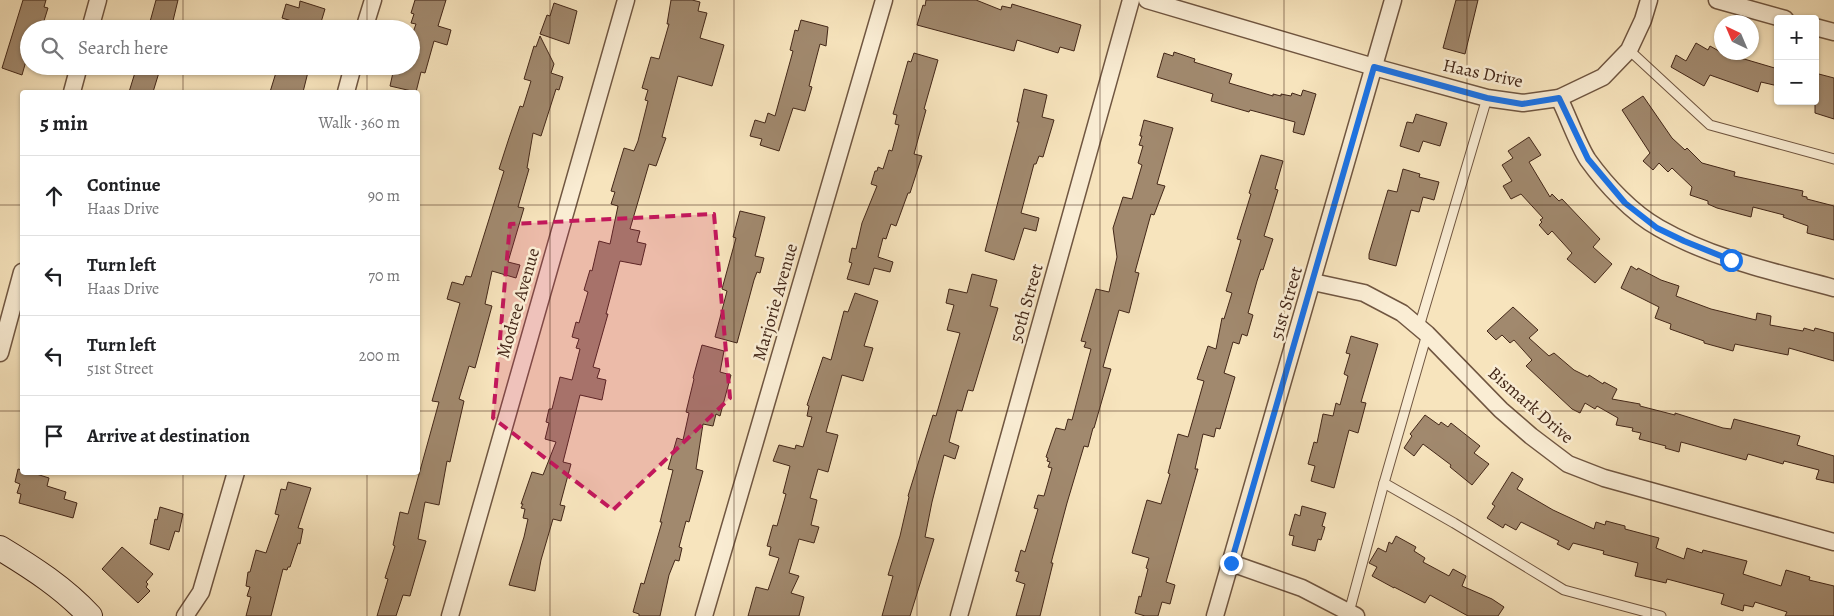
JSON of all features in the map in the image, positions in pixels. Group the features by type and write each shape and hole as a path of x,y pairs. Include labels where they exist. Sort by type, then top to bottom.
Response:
{"street":[{"path":"92,20 98,0"},
{"path":"366,20 372,0"},
{"name":"Modree Avenue","path":"450,616 626,0"},
{"name":"Marjorie Avenue","path":"704,616 884,0"},
{"name":"50th Street","path":"959,616 1131,0"},
{"name":"Haas Drive","path":"1147,0 1374,67 1487,98 1522,104 1559,98 1603,77 1629,50 1643,20 1649,0"},
{"name":"51st Street","path":"1215,616 1393,0"},
{"path":"1716,0 1774,16"},
{"path":"1819,28 1834,32"},
{"path":"73,90 77,75"},
{"path":"347,90 351,75"},
{"path":"1559,98 1588,159 1625,203 1657,228 1731,260 1834,288"},
{"path":"0,353 20,279"},
{"name":"Bismark Drive","path":"1312,282 1364,293 1402,313 1423,330 1501,410 1568,464 1604,478 1834,542"},
{"path":"185,616 201,592 235,475"},
{"path":"0,548 33,568 74,598 90,616"},
{"path":"1231,563 1302,588 1351,615"}],"lane":[{"path":"1629,50 1710,125 1834,159"},
{"path":"1351,615 1423,330 1487,98"},
{"path":"1384,483 1564,590 1660,616"}],"highlighted area":[{"path":"714,214 730,398 613,510 493,418 510,224"}],"building":[{"path":"23,0 46,0 44,7 48,8 44,20 20,20 20,74 2,68"},
{"path":"156,0 178,0 173,20 150,20"},
{"path":"415,0 446,0 438,26 451,30 447,45 434,41 425,73 421,72 416,90 390,86 392,75 420,75 420,20 412,20 414,14 411,13"},
{"path":"671,0 700,2 698,11 707,13 700,38 724,45 712,86 678,76 662,137 666,138 656,166 649,164 630,229 640,231 637,242 646,244 641,265 620,261 593,367 600,369 597,378 606,380 602,400 580,395 563,462 571,464 560,505 565,506 561,521 553,519 541,560 535,591 509,585 528,519 523,518 525,509 521,508 523,504 521,504 532,472 543,475 556,442 545,439 549,423 546,422 549,409 552,409 560,377 572,380 580,349 576,348 579,339 572,337 576,322 579,323 588,292 584,290 590,270 592,271 599,241 610,244 618,206 611,204 615,192 611,191 624,148 634,151 638,141 648,101 645,100 648,90 642,88 651,57 659,59 669,24 667,24"},
{"path":"926,0 976,0 1001,10 1002,6 1011,8 1012,4 1081,25 1074,51 1060,47 1058,53 1017,40 1014,51 917,25"},
{"path":"1456,0 1478,0 1465,54 1443,48"},
{"path":"300,1 325,9 322,20 288,20 282,18 286,4 299,8"},
{"path":"554,3 577,11 569,44 540,34 547,15 550,16"},
{"path":"801,20 828,27 826,46 820,44 809,86 812,87 805,111 793,108 779,151 760,145 762,139 750,136 755,120 765,123 768,113 775,116 793,51 790,50 795,30 798,31"},
{"path":"540,36 554,64 551,73 563,77 559,90 556,89 541,136 533,133 527,168 529,169 518,207 524,208 508,262 520,265 516,278 492,271 485,304 492,306 475,368 469,366 459,399 464,401 450,462 447,461 439,505 425,502 418,539 426,541 410,596 403,595 396,616 377,616 388,579 385,578 395,546 393,545 400,512 408,514 439,402 432,401 460,303 447,299 452,282 463,285 466,276 471,277 504,171 499,169 520,106 523,107 531,81 524,79 534,46 536,47"},
{"path":"1696,43 1708,50 1710,46 1714,48 1714,60 1748,60 1774,68 1774,85 1761,82 1758,92 1710,75 1704,86 1671,67 1676,55 1686,61"},
{"path":"1174,52 1195,59 1194,62 1232,74 1229,83 1273,96 1273,94 1281,96 1281,94 1291,96 1292,93 1301,96 1303,90 1316,94 1304,135 1293,132 1295,122 1211,101 1213,94 1157,77 1164,53 1173,56"},
{"path":"914,53 938,60 914,154 922,156 910,193 908,193 896,226 891,224 886,239 883,238 878,257 893,262 890,272 874,268 869,285 847,279 852,263 849,262 852,248 856,249 862,223 877,186 871,184 875,171 877,171 878,167 883,169 889,150 892,151 899,125 895,124 897,115 893,114 908,61 911,62"},
{"path":"1819,74 1834,78 1834,119 1815,113 1815,105 1819,105"},
{"path":"134,75 158,75 154,90 130,90"},
{"path":"275,75 307,75 304,90 271,90"},
{"path":"1024,89 1047,95 1042,117 1054,120 1043,157 1039,156 1036,164 1034,164 1021,213 1039,218 1036,231 1024,228 1014,260 985,251 1019,122 1017,122"},
{"path":"1643,96 1672,138 1685,150 1687,148 1702,163 1735,172 1734,176 1803,191 1802,196 1807,197 1807,199 1834,206 1834,240 1807,233 1808,226 1783,217 1784,215 1753,207 1751,217 1717,208 1708,204 1708,201 1690,195 1692,187 1672,168 1668,172 1659,163 1653,170 1643,161 1650,153 1622,110"},
{"path":"1416,114 1447,123 1440,146 1423,141 1419,152 1400,146 1407,122 1413,123"},
{"path":"1144,120 1173,128 1157,184 1165,186 1154,215 1151,214 1135,272 1139,273 1129,313 1119,310 1103,367 1111,369 1088,447 1084,446 1067,503 1051,563 1053,563 1040,616 1016,616 1025,584 1016,581 1019,572 1015,571 1021,550 1025,552 1038,509 1034,508 1038,495 1044,496 1052,468 1048,467 1050,462 1047,461 1048,458 1046,457 1056,428 1065,430 1068,419 1072,420 1091,349 1084,347 1086,342 1081,341 1096,289 1109,292 1117,257 1113,228 1123,197 1132,199 1142,165 1138,163 1143,146 1139,145"},
{"path":"1529,137 1541,155 1529,162 1550,197 1552,194 1559,201 1562,199 1600,239 1593,247 1612,264 1595,283 1567,259 1572,253 1552,231 1548,235 1539,225 1542,222 1540,220 1543,218 1521,194 1511,199 1503,186 1512,181 1502,165 1513,158 1508,151"},
{"path":"1261,155 1283,161 1275,189 1278,190 1264,236 1273,239 1263,270 1261,269 1248,313 1253,315 1247,336 1242,334 1239,344 1233,342 1224,373 1235,377 1220,429 1216,428 1214,437 1203,434 1195,469 1198,469 1166,582 1175,585 1170,604 1162,602 1158,616 1145,616 1135,613 1139,596 1141,597 1149,558 1132,553 1147,500 1161,504 1170,474 1168,473 1178,434 1188,437 1204,381 1197,379 1208,346 1216,349 1222,318 1224,319 1232,293 1226,291 1241,240 1237,239"},
{"path":"1403,169 1420,174 1419,177 1439,182 1434,200 1423,197 1419,212 1411,210 1396,266 1369,259 1369,254 1388,190 1397,192"},
{"path":"740,211 765,217 755,256 764,258 760,273 757,272 754,280 737,343 715,337 727,291 722,289 736,238 733,237"},
{"path":"1631,266 1679,286 1676,296 1711,309 1756,320 1757,313 1771,316 1770,325 1803,331 1804,328 1814,331 1815,328 1834,333 1834,361 1789,348 1788,355 1735,344 1733,351 1704,343 1704,341 1670,329 1671,324 1655,318 1659,307 1621,288"},
{"path":"972,274 997,280 990,306 998,308 973,391 968,390 962,411 957,410 949,442 959,446 955,459 944,455 925,537 934,539 910,616 882,616 893,576 888,575 900,536 908,496 933,415 936,416 960,333 947,330 954,305 946,303 949,289 967,293"},
{"path":"855,293 878,301 864,346 873,348 863,381 842,375 826,432 838,435 828,472 818,469 810,498 817,500 811,525 819,527 814,543 799,539 789,573 799,576 791,593 804,597 799,616 748,616 756,587 768,590 779,558 769,555 771,547 767,546 773,525 777,526 786,494 783,493 790,466 773,461 779,445 795,449 796,445 803,447 812,417 807,416 809,406 807,405 823,357 831,360 844,311 848,312"},
{"path":"1513,307 1538,330 1529,338 1549,356 1554,353 1574,370 1617,389 1612,399 1640,404 1640,406 1675,415 1675,413 1723,428 1731,429 1734,419 1800,436 1797,445 1834,456 1834,483 1816,479 1819,470 1784,461 1783,464 1748,454 1746,460 1681,442 1679,452 1665,448 1666,446 1639,439 1641,433 1632,431 1633,428 1616,425 1618,418 1597,406 1595,409 1585,403 1580,413 1572,409 1526,366 1532,360 1514,340 1510,343 1502,335 1496,340 1487,331"},
{"path":"1351,336 1378,344 1361,402 1366,403 1358,433 1349,430 1334,488 1311,481 1315,466 1308,464 1314,442 1317,443 1323,414 1333,416 1336,403 1340,405 1348,376 1344,374 1350,354 1346,353"},
{"path":"702,345 724,351 720,372 731,375 720,416 716,414 713,426 703,424 696,469 703,471 689,522 686,521 679,547 682,548 679,561 675,560 669,575 660,616 639,616 639,614 633,612 641,583 644,584 662,522 660,522 673,470 668,469 677,438 683,440 689,413 686,412"},
{"path":"1425,415 1439,425 1441,422 1448,427 1451,423 1480,446 1474,453 1489,464 1472,485 1450,467 1451,465 1423,444 1414,456 1404,448 1412,436 1410,434"},
{"path":"18,469 20,470 20,475 40,475 49,478 47,486 66,492 64,499 77,503 73,518 19,503 21,494 17,493 20,484 15,482"},
{"path":"1512,472 1523,479 1517,489 1553,510 1594,529 1596,522 1605,525 1606,521 1625,526 1625,529 1659,538 1656,548 1684,559 1687,548 1702,553 1703,550 1747,561 1743,574 1781,586 1786,570 1810,577 1809,580 1834,586 1834,616 1785,616 1787,612 1755,602 1753,607 1744,605 1743,611 1721,604 1724,594 1667,579 1666,583 1635,576 1638,563 1603,554 1604,551 1573,543 1569,550 1557,544 1559,541 1521,522 1516,530 1505,524 1503,528 1487,518 1495,506 1492,504"},
{"path":"288,482 311,488 298,528 303,529 300,544 298,543 290,567 287,570 283,569 271,616 246,616 251,597 247,596 250,587 246,586 248,572 250,572 256,550 266,553 279,515 275,514 281,489 286,490"},
{"path":"1302,506 1326,513 1322,526 1325,527 1321,540 1318,539 1315,551 1292,545 1294,536 1289,535 1295,514 1300,516"},
{"path":"160,507 183,514 179,532 175,531 169,550 150,544 155,519 157,520"},
{"path":"1396,536 1416,547 1414,551 1425,558 1423,562 1449,576 1453,569 1466,576 1462,586 1492,599 1504,607 1498,616 1468,616 1430,595 1425,603 1372,576 1377,567 1369,563 1378,548 1386,552 1389,542 1392,544"},
{"path":"122,547 153,574 146,582 148,584 146,587 150,591 138,603 102,569"}],"route":[{"path":"1231,563 1374,67 1487,98 1522,104 1559,98 1588,159 1625,203 1657,228 1731,260"}]}
